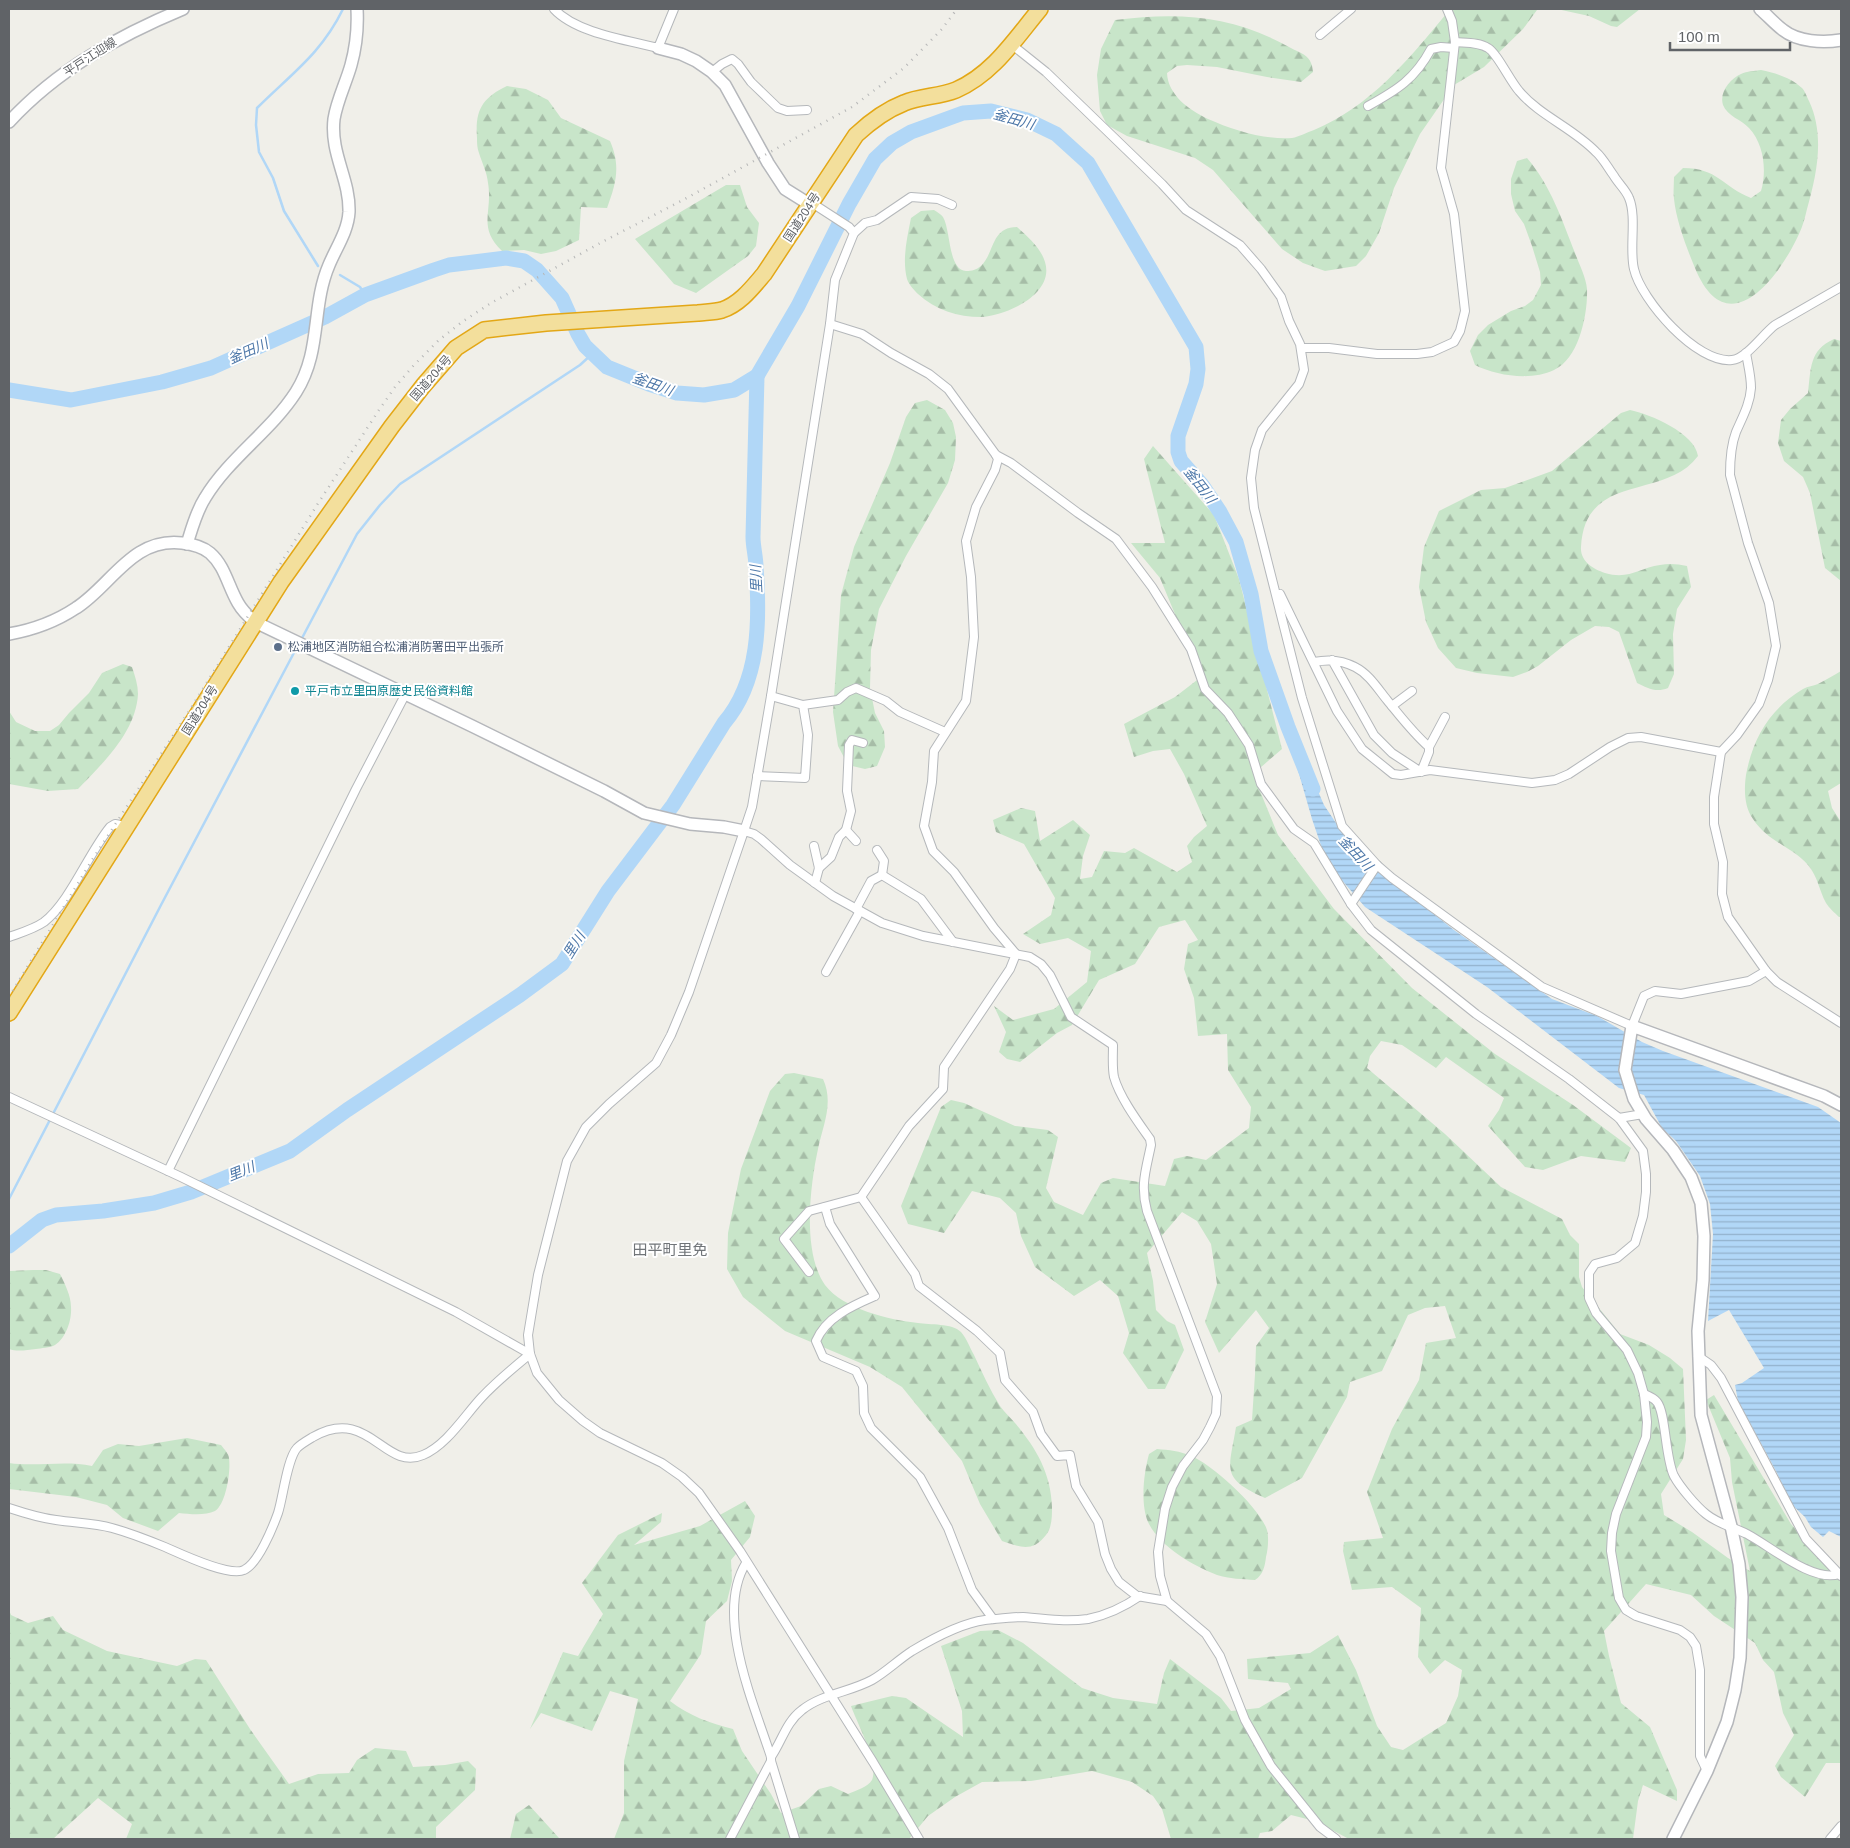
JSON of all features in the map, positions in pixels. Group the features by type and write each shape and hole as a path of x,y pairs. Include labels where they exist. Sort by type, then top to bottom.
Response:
{"highway":[{"name":"国道204号","path":"9,1013 281,582 392,426 456,348 484,330 546,323 722,310 747,294 764,274 812,205 856,135 871,122 904,102 955,90 986,72 1000,58 1040,9"}],"street":[{"name":"平戸江迎線","path":"9,122 48,86 81,60 117,39 183,9"},
{"path":"187,544 198,511 212,487 282,411 305,375 312,356 324,277 346,226 349,214 346,186 335,153 333,135 337,105 351,65 355,45 358,23 357,9"},
{"path":"554,9 562,17 586,29 681,54 712,72 725,85 785,190 851,230"},
{"path":"658,48 674,9"},
{"path":"1320,35 1351,9"},
{"path":"1301,348 1329,348 1377,354 1417,354 1432,352 1454,342 1460,331 1465,311 1454,214 1441,168 1454,45 1452,21 1447,9"},
{"path":"1760,9 1785,32 1796,37 1831,42 1841,40"},
{"path":"1011,44 1046,72 1162,184 1186,210 1240,245 1261,269 1281,297 1288,321 1301,348 1304,370 1299,384 1262,430 1255,450 1251,478 1254,508 1302,698 1342,826 1376,866 1542,987 1631,1031 1824,1096 1841,1105"},
{"path":"1368,106 1396,91 1410,79 1424,62 1431,49 1454,45 1480,45 1490,48 1519,92 1596,152 1629,197 1634,268 1640,287 1662,316 1688,342 1716,358 1731,360 1746,353 1767,330 1841,288"},
{"path":"712,72 732,59 751,82 778,108 788,111 807,110"},
{"path":"919,1839 873,1762 699,1493 682,1477 662,1464 643,1453 613,1441 583,1421 559,1400 537,1373 530,1354 528,1335 538,1275 567,1161 586,1127 656,1063 671,1035 689,992 752,807 836,280 851,230 865,223 877,220 911,197 938,199 952,205"},
{"path":"830,324 862,334 929,374 948,389 998,459 995,470 976,507 966,541 971,577 974,637 966,700 934,751 925,831 933,851 954,872 994,928 1016,954"},
{"path":"1746,353 1751,389 1746,411 1735,434 1730,475 1748,543 1769,603 1776,646 1768,680 1759,704 1737,735 1721,752 1714,797 1714,824 1723,862 1722,894 1728,917 1766,971 1777,982 1841,1023"},
{"path":"996,455 1011,463 1116,539 1152,588 1190,649 1205,689 1228,713 1249,745 1260,784 1294,829 1314,844 1371,930 1476,1014 1569,1079 1619,1118 1643,1151 1646,1174 1643,1216 1635,1244 1617,1258 1595,1264 1589,1273 1589,1298 1596,1313 1627,1350 1638,1373 1644,1394 1647,1422 1646,1437 1616,1514 1611,1551 1619,1598 1626,1610 1636,1616 1680,1630 1690,1637 1696,1646 1700,1670 1700,1756 1707,1771"},
{"path":"9,634 47,624 76,608 122,565 147,549 168,543 187,544 208,552 218,561 238,604 255,622 578,778 650,816 690,824 724,827 754,834 790,865 833,896 882,923 923,936 1030,957 1041,964 1050,975 1071,1017 1113,1045 1112,1065 1114,1078 1120,1092 1152,1145 1143,1184 1148,1211 1216,1396 1216,1414 1203,1440 1172,1486 1165,1509 1158,1552 1160,1576 1167,1601"},
{"path":"1273,580 1338,711 1362,748 1394,774 1401,775 1430,770 1532,783 1555,780 1569,774 1610,747 1628,738 1641,737 1721,752"},
{"path":"1314,662 1332,660 1355,666 1368,676 1414,732 1429,747"},
{"path":"1332,660 1374,735 1392,753 1421,772"},
{"path":"771,696 803,705 838,700 847,692 856,688 886,701 900,712 945,732"},
{"path":"1392,706 1412,691"},
{"path":"168,1171 356,789 405,695"},
{"path":"757,776 805,778 808,735 803,705"},
{"path":"1421,772 1429,752 1429,747 1445,718"},
{"path":"819,868 831,857 839,836 846,830 851,811 847,791 849,745 852,740 863,743"},
{"path":"9,938 42,923 51,916 110,827 115,824 126,826"},
{"path":"846,830 856,841"},
{"path":"814,846 819,868 815,883"},
{"path":"877,850 884,862 882,875"},
{"path":"1353,901 1376,866"},
{"path":"882,875 921,899 953,942"},
{"path":"826,972 872,881 882,875"},
{"path":"809,1272 784,1238 809,1211 861,1197 909,1126 943,1089 944,1067 1010,968 1016,954"},
{"path":"1673,1839 1707,1771 1727,1722 1740,1658 1742,1598 1739,1564 1731,1526 1700,1415 1698,1356 1704,1236 1701,1203 1691,1177 1673,1150 1643,1114 1634,1099 1625,1070 1631,1031 1644,996 1655,991 1681,994 1749,980 1766,971"},
{"path":"9,1097 168,1171 456,1312 530,1354"},
{"path":"1619,1118 1643,1114"},
{"path":"861,1197 915,1274 919,1286 977,1331 1000,1353 1005,1380 1033,1412 1041,1434 1057,1456 1070,1455 1076,1486 1098,1522 1105,1554 1119,1582 1140,1596 1167,1601 1206,1634 1220,1656 1245,1720 1271,1766 1320,1826 1336,1839"},
{"path":"825,1206 830,1224 875,1296 842,1311 819,1334 816,1341 823,1357 856,1370 863,1386 864,1413 871,1428 920,1477 948,1528 972,1590 993,1619"},
{"path":"9,1508 57,1520 112,1528 216,1568 239,1572 246,1570 253,1564 273,1527 288,1472 297,1449 313,1437 334,1428 343,1427 354,1429 366,1435 396,1455 412,1458 423,1456 433,1450 445,1438 498,1380 530,1354"},
{"path":"1698,1356 1711,1364 1721,1378 1806,1539 1840,1575"},
{"path":"1644,1394 1651,1396 1659,1403 1669,1461 1674,1476 1705,1514 1720,1523 1731,1526 1814,1572 1830,1577 1840,1575"},
{"path":"746,1563 739,1575 734,1610 735,1636 741,1666 796,1839"},
{"path":"730,1839 785,1730 794,1717 803,1709 871,1680 913,1651 950,1631 982,1620 1021,1617 1054,1620 1086,1619 1103,1615 1124,1606 1140,1596"},
{"path":"1830,1839 1841,1826"}],"green space":[{"path":"1448,9 1540,9 1537,10 1523,29 1484,67 1454,85 1420,134 1394,188 1379,233 1366,256 1356,266 1325,271 1303,263 1282,249 1213,170 1195,158 1127,136 1107,125 1100,111 1097,75 1101,49 1115,20 1161,16 1205,18 1246,28 1268,36 1298,51 1311,62 1313,72 1301,82 1217,67 1177,66 1167,73 1168,81 1175,95 1187,106 1208,119 1249,133 1292,138 1334,120 1371,95 1418,48 1447,13"},
{"path":"1557,9 1640,9 1617,27 1589,16"},
{"path":"1761,70 1787,78 1805,92 1817,127 1818,155 1816,168 1802,228 1779,269 1766,285 1751,297 1737,303 1722,302 1708,291 1695,268 1679,225 1675,207 1674,177 1683,168 1695,169 1713,175 1741,194 1751,198 1761,191 1764,166 1758,142 1746,125 1725,109 1722,100 1726,86 1733,79 1743,73"},
{"path":"507,86 526,89 548,100 561,118 610,141 613,150 616,175 607,208 581,207 579,240 556,251 541,254 524,250 502,251 490,234 488,227 488,183 486,171 477,147 477,120 486,100"},
{"path":"1527,158 1543,180 1560,216 1584,275 1587,299 1584,323 1576,346 1563,364 1545,373 1514,376 1493,372 1475,365 1470,351 1478,335 1488,325 1533,300 1541,285 1540,272 1532,246 1524,224 1515,211 1511,194 1511,179 1517,161"},
{"path":"726,185 740,185 747,207 759,223 756,246 748,256 696,293 674,284 635,239"},
{"path":"934,210 943,217 946,223 953,257 960,269 970,271 981,266 994,241 1002,231 1017,227 1034,243 1043,257 1046,274 1043,284 1036,293 1015,308 991,316 972,317 955,314 947,312 925,300 913,289 907,279 905,264 906,248 911,218 921,211"},
{"path":"1834,339 1841,341 1841,581 1825,568 1810,493 1803,477 1784,461 1778,443 1781,420 1808,393 1811,368 1816,355 1826,343"},
{"path":"927,400 945,410 953,423 956,437 955,460 948,483 906,556 879,609 871,650 870,688 875,713 884,731 885,747 877,766 865,769 848,765 838,746 833,712 841,595 854,547 890,463 906,417 915,403"},
{"path":"1630,410 1660,420 1680,432 1695,448 1698,456 1684,470 1666,479 1611,497 1596,507 1586,523 1581,552 1585,560 1592,567 1613,575 1627,574 1663,564 1687,566 1691,587 1677,609 1673,634 1674,674 1668,688 1656,690 1637,683 1619,632 1609,627 1595,626 1571,640 1538,666 1513,677 1477,673 1456,668 1438,648 1426,622 1419,587 1424,547 1439,511 1481,490 1505,488 1552,471 1621,413"},
{"path":"1153,446 1214,515 1239,579 1282,749 1253,774 1278,835 1334,909 1412,988 1495,1054 1573,1105 1631,1148 1625,1162 1581,1156 1543,1170 1525,1167 1488,1126 1499,1110 1504,1098 1446,1057 1436,1068 1402,1045 1381,1041 1370,1056 1367,1068 1445,1134 1501,1187 1562,1219 1570,1235 1579,1244 1579,1277 1582,1287 1620,1334 1649,1345 1683,1369 1686,1440 1683,1459 1661,1494 1664,1515 1750,1571 1732,1482 1730,1458 1706,1400 1714,1395 1791,1524 1841,1581 1841,1763 1826,1763 1805,1797 1781,1777 1775,1766 1794,1735 1783,1713 1774,1672 1763,1660 1755,1643 1714,1616 1691,1595 1646,1584 1604,1631 1621,1703 1650,1727 1677,1790 1677,1801 1643,1785 1638,1801 1633,1839 1349,1839 1315,1821 1291,1815 1272,1831 1260,1833 1258,1839 1171,1839 1162,1809 1153,1796 1132,1782 1092,1771 1031,1781 982,1782 955,1797 928,1816 909,1839 614,1839 624,1813 624,1761 638,1699 610,1691 592,1731 541,1713 530,1729 563,1652 578,1656 603,1614 582,1583 618,1535 662,1513 661,1522 634,1545 700,1526 745,1501 755,1516 750,1537 731,1560 732,1581 727,1601 706,1621 701,1654 670,1701 700,1718 733,1729 742,1751 771,1794 781,1813 801,1806 819,1789 831,1786 848,1794 864,1787 872,1780 873,1764 851,1706 892,1696 906,1698 963,1737 962,1711 941,1646 980,1631 998,1630 1023,1643 1082,1688 1113,1698 1157,1704 1164,1673 1170,1659 1221,1698 1231,1711 1259,1708 1291,1689 1288,1683 1248,1679 1247,1659 1310,1653 1338,1635 1356,1670 1377,1726 1391,1747 1403,1750 1446,1723 1458,1696 1462,1670 1445,1660 1430,1674 1418,1657 1421,1608 1392,1587 1352,1590 1343,1551 1344,1542 1383,1538 1367,1492 1392,1429 1419,1380 1426,1343 1456,1338 1445,1306 1425,1308 1408,1315 1382,1371 1350,1382 1347,1397 1302,1478 1265,1498 1240,1485 1234,1478 1230,1463 1236,1427 1252,1420 1256,1346 1269,1328 1256,1310 1219,1353 1205,1322 1217,1284 1211,1244 1197,1221 1182,1212 1147,1253 1153,1281 1156,1310 1167,1321 1175,1325 1184,1350 1165,1389 1148,1389 1123,1353 1129,1333 1118,1296 1100,1280 1074,1296 1035,1267 1021,1236 1016,1213 1000,1198 972,1191 944,1233 908,1224 901,1206 941,1107 951,1100 964,1103 1015,1126 1048,1130 1058,1137 1046,1188 1054,1202 1083,1215 1101,1183 1113,1178 1165,1186 1174,1159 1187,1156 1206,1160 1249,1128 1251,1107 1228,1070 1227,1034 1198,1036 1194,998 1184,969 1188,944 1198,940 1185,920 1159,927 1135,964 1099,980 1072,1025 1057,1033 1020,1062 1007,1059 999,1052 1006,1032 994,1006 1013,1020 1054,1009 1087,982 1091,951 1068,938 1040,944 1023,934 1051,915 1055,898 1024,844 996,832 993,820 1021,808 1035,811 1040,841 1073,820 1090,835 1083,856 1080,879 1092,877 1104,851 1125,853 1134,848 1177,872 1192,862 1187,846 1207,826 1184,774 1170,749 1153,751 1134,757 1124,724 1175,697 1201,677 1160,578 1131,543 1165,543 1144,459"},
{"path":"123,664 132,667 135,677 138,694 136,708 125,734 98,769 78,789 48,791 9,784 9,711 16,722 35,731 50,731 59,725 89,693 102,673"},
{"path":"1841,671 1841,783 1828,791 1832,808 1841,822 1841,917 1839,917 1826,903 1814,874 1808,865 1773,839 1753,819 1746,803 1745,786 1753,748 1758,736 1772,715 1791,697 1803,689 1818,684"},
{"path":"794,1073 823,1079 828,1097 812,1181 810,1218 813,1255 825,1285 843,1301 868,1312 894,1319 952,1327 961,1332 1000,1406 1036,1452 1049,1483 1052,1507 1051,1522 1046,1535 1036,1544 1026,1547 1002,1541 980,1504 962,1461 902,1387 870,1367 785,1331 743,1297 727,1269 728,1233 741,1169 770,1091 785,1074"},
{"path":"46,1270 60,1274 70,1299 71,1312 65,1333 59,1342 46,1348 19,1351 9,1349 9,1271"},
{"path":"187,1438 221,1445 227,1453 229,1471 225,1495 215,1511 202,1514 179,1513 158,1531 123,1518 107,1505 76,1497 9,1489 9,1463 82,1464 92,1466 103,1450 118,1444 139,1446"},
{"path":"1157,1449 1183,1453 1200,1461 1222,1477 1255,1510 1263,1521 1268,1536 1264,1567 1258,1578 1255,1580 1231,1578 1207,1571 1178,1554 1153,1531 1148,1522 1144,1506 1144,1488 1149,1454"},
{"path":"9,1610 11,1615 28,1623 53,1616 63,1630 107,1651 177,1666 195,1659 206,1660 250,1729 289,1784 318,1774 349,1773 357,1760 375,1748 406,1751 413,1767 468,1761 476,1769 475,1790 436,1827 436,1839 126,1839 132,1824 98,1798 53,1839 9,1839"},
{"path":"529,1805 559,1838 567,1839 510,1839 516,1814"}],"water":[{"path":"1297,767 1311,775 1324,805 1344,835 1365,860 1454,930 1552,999 1597,1016 1642,1042 1663,1051 1818,1107 1841,1123 1841,1537 1829,1531 1823,1537 1811,1527 1805,1517 1791,1504 1777,1473 1738,1401 1735,1385 1742,1383 1764,1368 1729,1310 1708,1321 1713,1234 1710,1204 1700,1176 1676,1141 1662,1128 1644,1095 1619,1088 1487,987 1365,907 1327,863"}],"waterway":[{"path":"318,266 284,211 273,178 259,152 256,125 257,108 315,51 325,39 343,9"},
{"name":"釜田川","path":"9,390 71,400 162,382 211,368 325,317 365,295 434,270 449,265 506,258 524,261 537,270 562,298 585,346 607,367 677,393 704,395 734,390 757,376 798,306 849,204 875,159 892,143 911,132 963,113 991,111 1027,120 1056,134 1088,163 1196,347 1198,369 1196,384 1178,436 1178,452 1181,461 1202,485 1220,512 1236,542 1251,594 1261,651 1288,727 1313,789"},
{"path":"340,275 360,287 365,295"},
{"path":"301,640 357,534 400,484 580,365 592,354"},
{"name":"里川","path":"9,1246 42,1220 56,1215 103,1211 154,1203 191,1192 290,1151 347,1110 520,995 562,964 608,891 673,805 736,706 745,688 755,649 758,608 753,537 757,376"},
{"path":"9,1199 297,647"}],"railway":[{"path":"9,997 92,860 191,708 317,505 379,410 414,365 439,340 491,303 852,107 904,68 942,29 957,9"}],"place":[{"name":"松浦地区消防組合松浦消防署田平出張所","path":"278,647"},
{"name":"平戸市立里田原歴史民俗資料館","path":"295,691"}],"district":[{"name":"田平町里免","path":"670,1249"}]}
